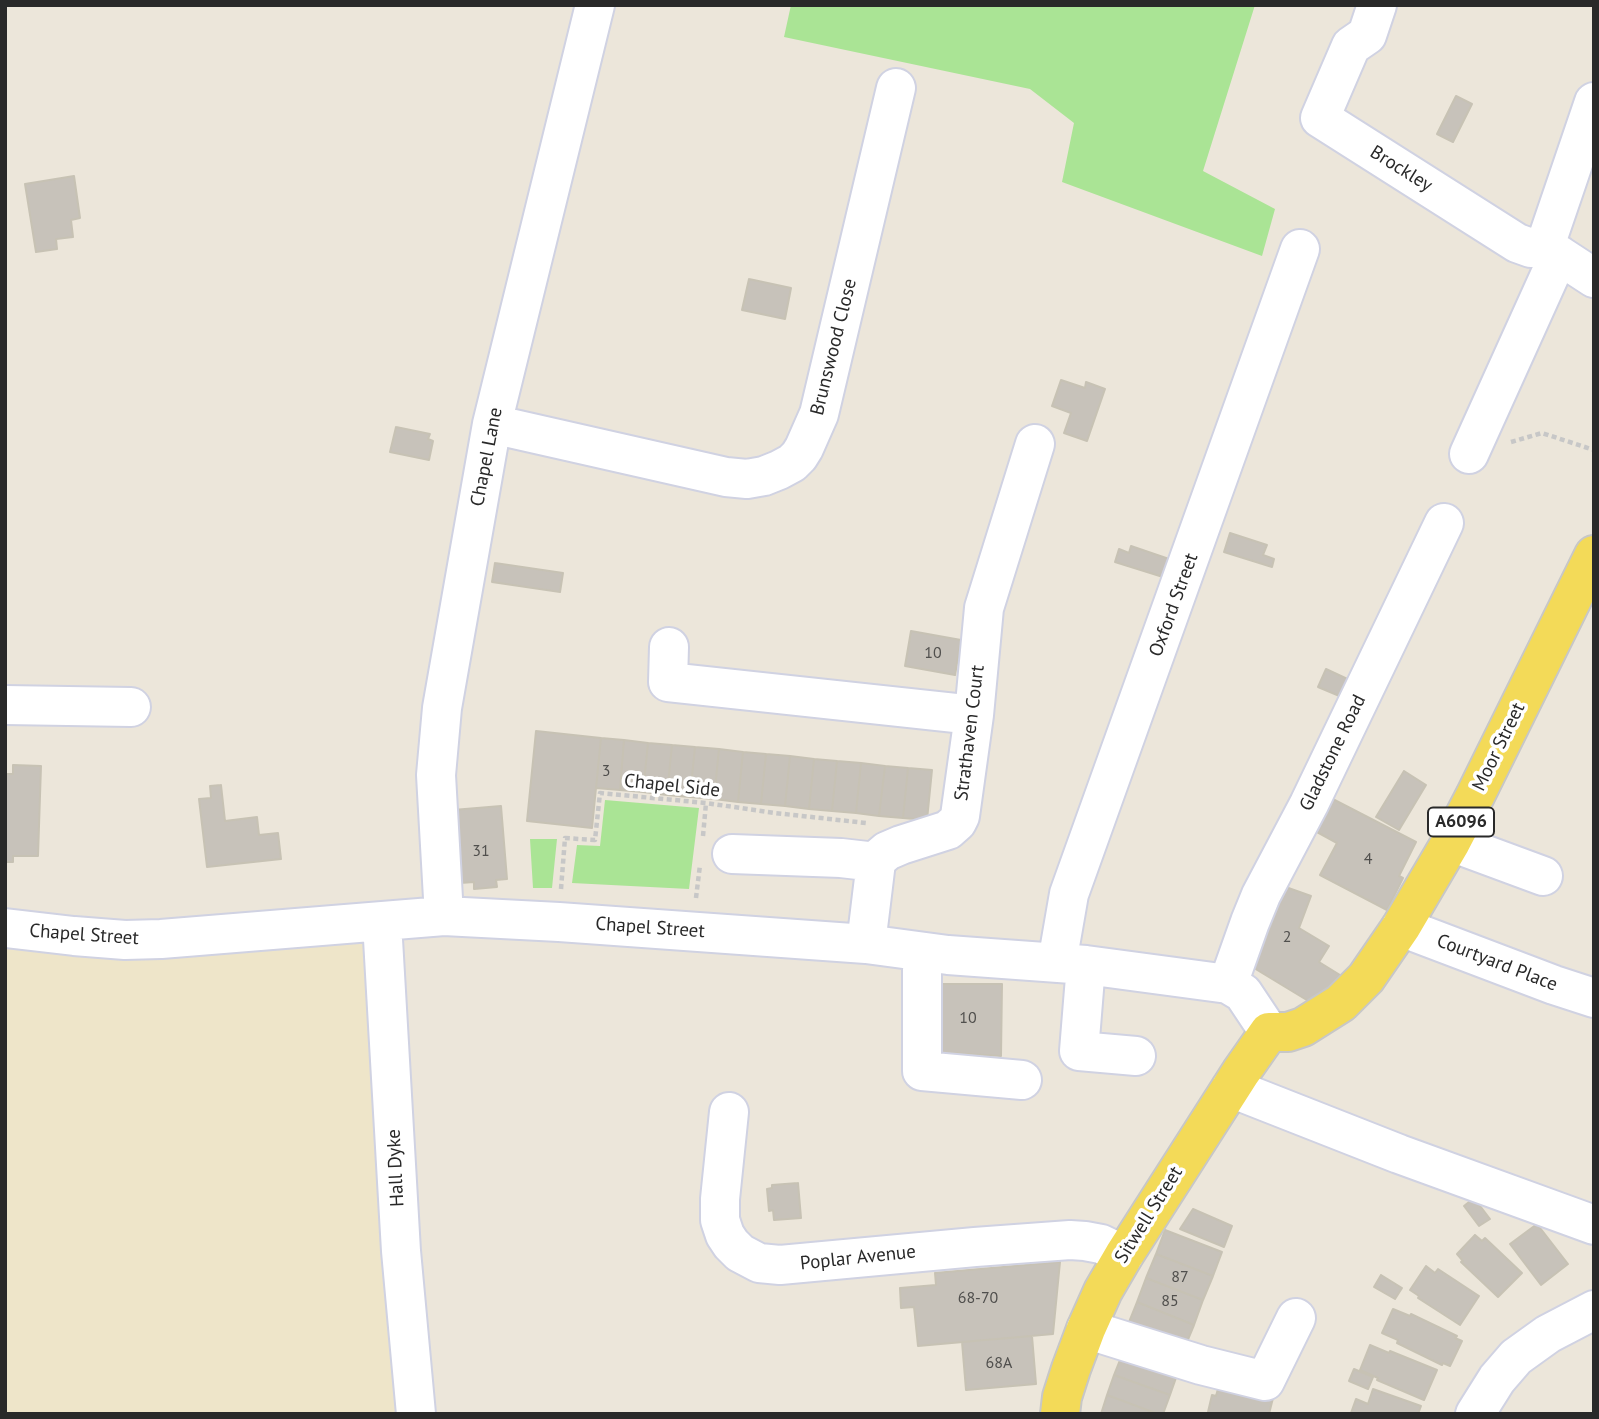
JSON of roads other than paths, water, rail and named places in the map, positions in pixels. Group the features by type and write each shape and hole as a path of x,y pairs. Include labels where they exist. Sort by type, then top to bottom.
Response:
{"main road":[{"name":"Moor Street","path":"1269,1032 1288,1032 1303,1027 1341,1003 1366,978 1401,927 1451,842 1594,555"},
{"name":"Sitwell Street","path":"1060,1414 1066,1383 1103,1291 1269,1032"}],"street":[{"name":"Chapel Lane","path":"444,916 437,808 438,751 444,697 492,424 595,5"},
{"name":"Brockley","path":"1377,5 1367,35 1351,46 1320,118 1517,243 1552,251 1594,278"},
{"name":"Brunswood Close","path":"492,424 726,477 747,479 764,476 792,463 804,448 819,414 896,88"},
{"path":"1469,454 1552,251 1594,102"},
{"name":"Oxford Street","path":"1136,1056 1079,1051 1071,964 1069,894 1300,249"},
{"name":"Strathaven Court","path":"877,843 887,851 948,830 960,816 974,715 984,608 1019,462"},
{"name":"Gladstone Road","path":"1228,984 1261,895 1309,804 1444,523"},
{"path":"669,647 668,682 974,715"},
{"path":"5,705 131,707"},
{"path":"1451,842 1543,876"},
{"path":"732,854 841,858 877,843 866,944"},
{"name":"Chapel Street","path":"5,928 125,940 444,916 866,944 922,952 1071,964 1228,984"},
{"name":"Hall Dyke","path":"382,922 401,1251 416,1414"},
{"name":"Courtyard Place","path":"1401,927 1594,998"},
{"path":"922,952 922,1071 1021,1080"},
{"path":"1228,984 1243,993 1269,1032"},
{"path":"1231,1088 1594,1225"},
{"name":"Poplar Avenue","path":"729,1112 720,1220 731,1244 740,1253 759,1263 780,1265 1070,1240 1101,1244 1124,1255"},
{"path":"1475,1414 1497,1379 1516,1357 1548,1334 1594,1310"},
{"path":"1086,1329 1201,1365 1265,1381 1296,1318"}]}
